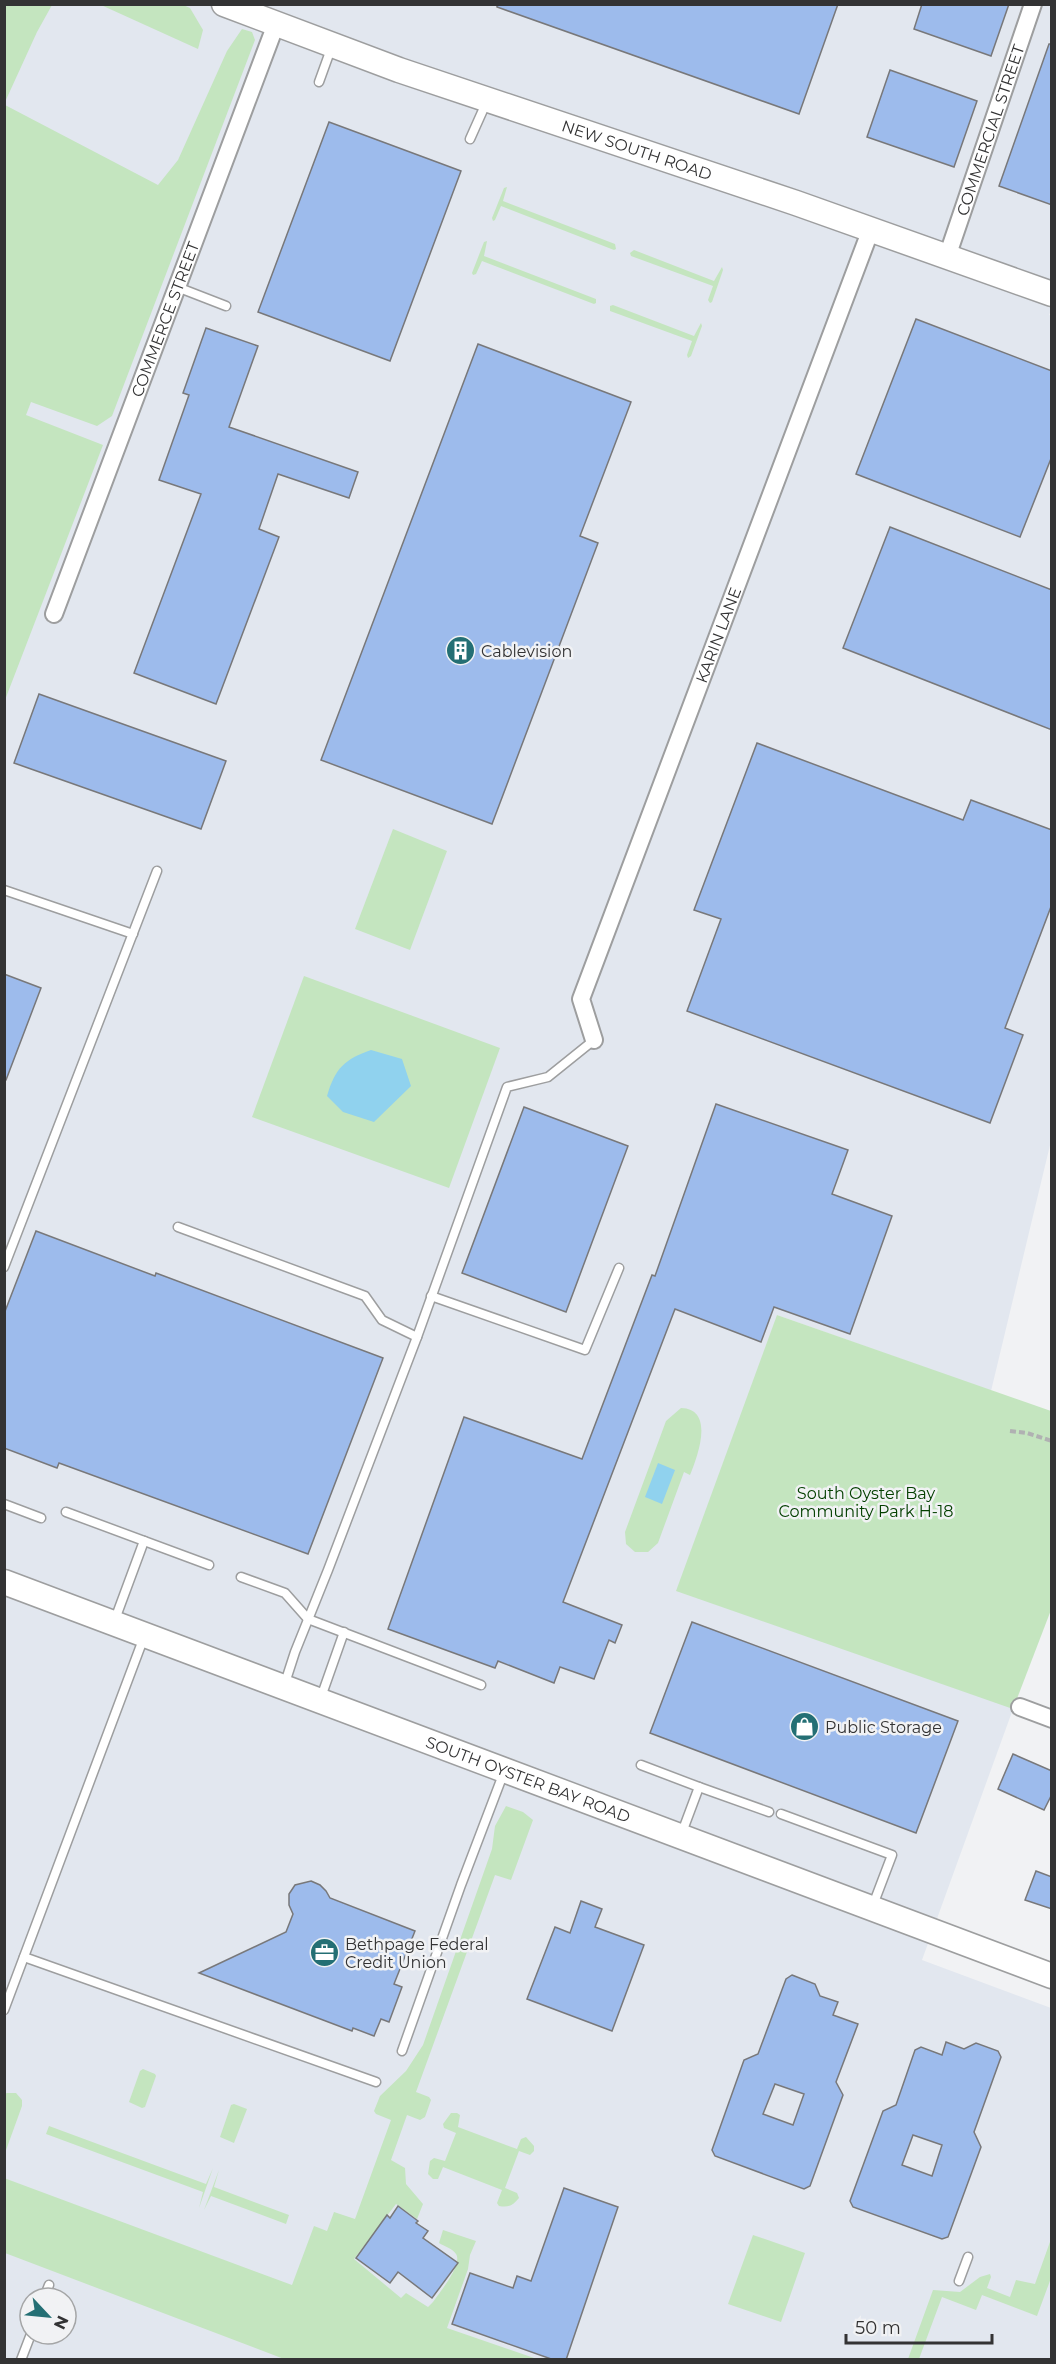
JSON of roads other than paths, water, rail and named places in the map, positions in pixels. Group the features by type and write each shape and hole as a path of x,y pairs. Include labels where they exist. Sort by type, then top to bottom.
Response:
{"main road":[{"name":"NEW SOUTH ROAD","path":"224,4 488,100 1052,294"},
{"name":"SOUTH OYSTER BAY ROAD","path":"4,1582 1052,1976"}],"street":[{"name":"COMMERCIAL STREET","path":"947,257 1033,4"},
{"name":"COMMERCE STREET","path":"54,614 276,24"},
{"name":"KARIN LANE","path":"594,1040 581,999 871,230"},
{"path":"1020,1707 1052,1719"}],"lane":[{"path":"319,82 332,45"},
{"path":"470,139 488,100"},
{"path":"177,287 226,306"},
{"path":"4,1267 157,872"},
{"path":"4,890 133,934"},
{"path":"284,1687 417,1337 507,1087 548,1077 594,1040"},
{"path":"178,1227 365,1296 382,1320 417,1337"},
{"path":"431,1296 585,1350 619,1268"},
{"path":"4,1504 41,1518"},
{"path":"66,1512 209,1565"},
{"path":"114,1623 144,1541"},
{"path":"241,1577 285,1593 308,1619 481,1685"},
{"path":"320,1700 344,1632"},
{"path":"4,2010 145,1635"},
{"path":"641,1765 769,1812"},
{"path":"402,2051 505,1770"},
{"path":"681,1836 699,1786"},
{"path":"781,1814 892,1855 872,1908"},
{"path":"24,1957 376,2082"},
{"path":"959,2281 968,2257"}],"water":[{"path":"371,1050 402,1059 411,1086 374,1122 343,1112 327,1096 342,1066 354,1057"},
{"path":"658,1463 675,1470 662,1504 645,1497"}],"place":[{"name":"Cablevision","path":"460,651"},
{"name":"Public Storage","path":"804,1727"},
{"name":"Bethpage Federal Credit Union","path":"324,1953"}],"park label":[{"name":"South Oyster Bay Community Park H-18","path":"866,1502"}]}
